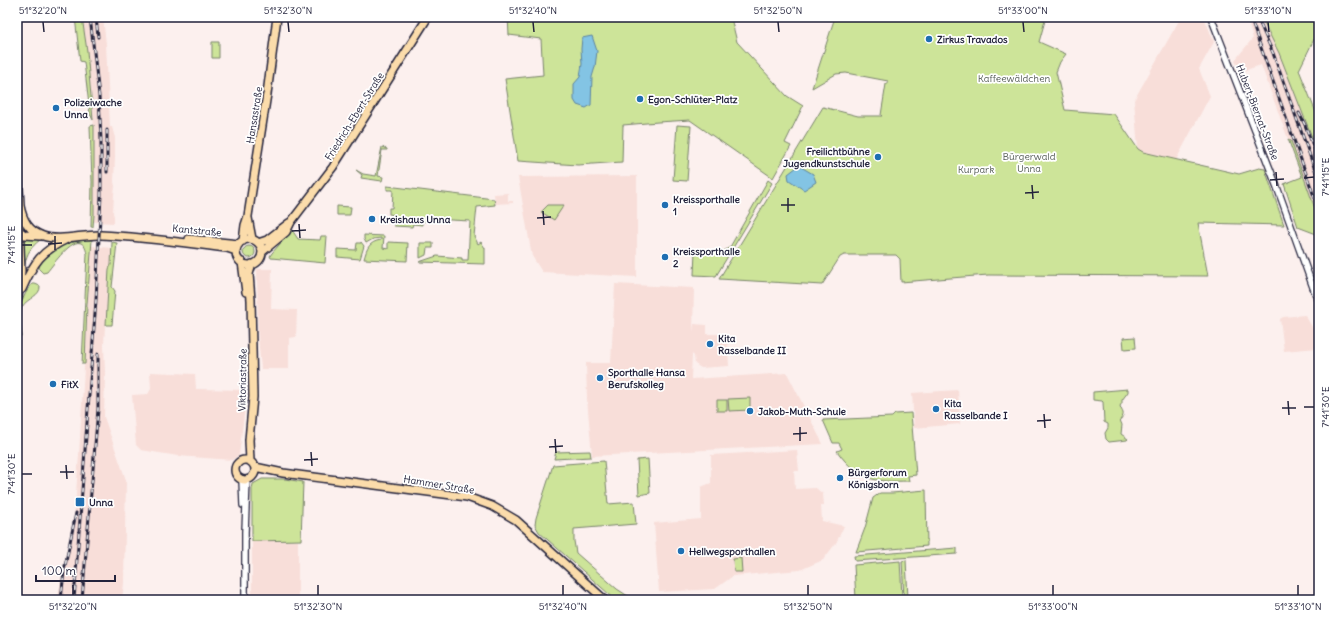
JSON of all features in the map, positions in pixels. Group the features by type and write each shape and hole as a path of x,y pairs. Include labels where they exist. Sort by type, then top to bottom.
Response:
{"main road":[{"name":"Hansastraße","path":"239,245 248,216 268,94 277,17"},
{"name":"Friedrich-Ebert-Straße","path":"262,252 286,232 291,222 337,161 428,17"},
{"path":"17,148 21,271 18,300"},
{"name":"Kantstraße","path":"20,206 23,218 29,228 32,231 44,236"},
{"name":"Hansastraße","path":"248,216 255,241"},
{"name":"Friedrich-Ebert-Straße","path":"255,241 269,239 291,222"},
{"name":"Kantstraße","path":"19,230 23,234 30,236 57,238 94,235 153,239 227,248 239,245"},
{"name":"Kantstraße","path":"18,300 34,266 42,255 72,236"},
{"path":"255,241 260,245 262,252 258,260 252,264 242,262 238,257 239,245 255,241"},
{"name":"Viktoriastraße","path":"242,262 251,319"},
{"name":"Viktoriastraße","path":"249,463 249,440 253,397 249,274 252,264"},
{"path":"249,463 255,471 247,478 237,475 236,470 238,464 249,463"},
{"name":"Hammer Straße","path":"249,463 283,473 466,498 492,506 516,520 605,600"},
{"name":"Hammer Straße","path":"247,478 283,473"}],"street":[{"name":"Hubert-Biernat-Straße","path":"1211,17 1275,181 1319,304"},
{"path":"245,600 245,523 243,504 247,478"}],"shaded area":[{"path":"82,17 103,17 106,44 110,127 112,127 115,138 114,223 94,222 94,127"},
{"path":"1181,17 1204,17 1214,42 1199,69 1210,96 1176,160 1143,152 1138,149 1134,100"},
{"path":"1246,17 1261,17 1279,54 1319,155 1319,220 1291,141 1288,139 1261,65 1240,72 1235,60 1253,38"},
{"path":"637,176 637,277 542,272 532,256 518,177"},
{"path":"508,193 508,201 513,201 513,203 495,204 494,194"},
{"path":"91,246 111,248 111,265 109,269 104,345 104,417 126,480 124,583 122,600 52,600 52,595 58,595 74,519"},
{"path":"257,269 272,269 271,309 297,310 296,337 289,338 289,369 261,369 258,337"},
{"path":"615,284 694,288 693,332 694,324 707,325 707,334 727,334 729,366 701,368 695,364 694,356 692,354 691,379 787,373 823,444 592,456 587,399 586,363 611,363"},
{"path":"1305,315 1315,332 1317,348 1284,351 1280,319 1283,317"},
{"path":"150,372 195,374 196,389 247,390 239,455 232,460 178,456 141,450 136,445 132,395 148,394 151,389"},
{"name":"Kita Rasselbande I","path":"958,390 960,424 914,428 912,393"},
{"path":"797,450 799,471 794,471 795,489 816,488 823,494 824,505 821,505 822,521 844,526 836,543 823,560 800,570 733,576 715,589 659,592 654,523 701,519 701,487 711,483 711,455"},
{"path":"252,541 298,541 298,600 252,600"}],"green space":[{"path":"75,17 82,17 87,51 93,120 90,114 84,62 80,61"},
{"path":"508,17 733,17 731,18 737,42 787,96 803,106 785,143 791,146 773,178 690,120 623,125 622,162 578,165 518,161 505,79 543,75 541,39 509,35"},
{"name":"Kurpark","path":"835,17 1046,17 1039,42 1066,54 1060,62 1056,72 1065,110 1114,114 1138,149 1143,152 1239,174 1259,168 1265,169 1284,225 1198,223 1208,276 988,275 901,282 900,259 896,255 844,255 840,257 822,285 719,279 823,107 858,116 882,116 886,84 888,84 888,81 846,73 836,74 812,88"},
{"path":"1261,17 1307,17 1319,22 1319,29 1299,70 1319,120 1319,155 1279,53"},
{"path":"212,42 219,42 219,58 212,58"},
{"path":"94,125 94,215 93,227 91,227 92,182 90,126"},
{"path":"677,125 691,126 687,181 673,180"},
{"path":"1288,139 1291,141 1319,220 1319,235 1298,227 1284,184 1302,177"},
{"path":"382,147 387,150 382,150 378,176 383,177 382,181 361,178 362,175 356,170 363,174 376,176"},
{"path":"768,180 772,183 716,276 694,275 695,251 724,251 730,247"},
{"path":"387,186 494,199 495,205 477,207 474,236 478,244 481,242 485,248 485,264 419,262 437,256 462,258 462,260 468,260 470,221 432,219 432,222 422,221 422,225 413,224 412,227 394,226 394,215 389,214 389,208 392,208 393,190 387,190"},
{"path":"548,205 564,205 554,220 541,212"},
{"path":"337,206 351,207 350,215 337,215"},
{"path":"292,230 298,239 320,240 321,236 327,236 325,263 271,258 270,256 272,253"},
{"path":"364,235 384,236 383,248 388,249 388,242 408,243 407,261 364,259 369,246 374,242 381,240 381,238 373,239 366,243"},
{"path":"23,236 40,240 30,250 25,264"},
{"path":"92,240 87,304 85,364 82,364 87,254 84,246 79,243 74,244 67,248 47,272 43,273 39,269 40,263 54,250 72,242"},
{"path":"112,242 117,243 112,287 115,291 112,325 106,325 109,269 111,265"},
{"path":"361,242 364,246 360,259 337,257 337,249 356,250 357,243"},
{"path":"420,243 433,243 433,248 427,248 426,255 420,258"},
{"path":"247,246 251,246 255,252 251,258 247,258 243,254 243,250"},
{"path":"32,284 40,286 40,289 36,295 24,304 21,310 20,322 22,336 18,337 19,375 17,375 16,340 18,315 21,304"},
{"path":"1135,337 1136,348 1124,349 1123,338"},
{"path":"1128,389 1128,392 1122,400 1120,406 1123,414 1120,420 1122,425 1121,434 1128,439 1109,442 1106,439 1105,433 1108,428 1108,424 1104,422 1103,402 1093,400 1093,392"},
{"path":"750,398 750,410 729,411 728,399"},
{"path":"717,400 727,400 727,411 717,411"},
{"path":"911,413 916,475 908,476 909,481 876,480 860,474 845,461 837,451 842,449 839,443 833,443 823,420 892,417 895,414"},
{"path":"590,451 591,457 554,459 556,452"},
{"path":"648,459 650,493 639,495 637,460"},
{"path":"604,461 608,504 634,502 636,524 574,529 576,553 617,589 634,600 618,600 610,595 539,532 535,525 553,465"},
{"path":"262,479 285,479 303,482 301,540 252,541 252,489 253,484"},
{"path":"926,490 927,546 856,552 865,528 873,498 880,493"},
{"path":"957,548 957,554 855,561 854,556"},
{"path":"741,558 742,572 734,572 733,559"},
{"path":"906,560 908,598 904,598 902,561"},
{"path":"900,561 902,596 856,599 854,565"}],"water":[{"path":"592,36 597,51 592,77 591,105 586,108 577,105 574,100 574,84 580,77 582,64 582,38"},
{"path":"797,167 801,167 813,174 816,182 804,190 789,180 788,174"}],"railway":[{"path":"74,600 96,300 101,195 99,96 90,17"},
{"path":"96,17 98,37"},
{"path":"1250,17 1319,210"},
{"path":"1257,17 1273,53 1319,181"},
{"path":"1299,113 1319,161"},
{"path":"107,130 107,172"},
{"path":"82,600 98,409 98,354"},
{"path":"61,600 64,571 76,513"}],"place":[{"name":"Zirkus Travados","path":"929,39"},
{"name":"Egon-Schlüter-Platz","path":"640,99"},
{"name":"Polizeiwache Unna","path":"56,108"},
{"name":"Freilichtbühne Jugendkunstschule","path":"878,157"},
{"name":"Kreissporthalle 1","path":"665,205"},
{"name":"Kreishaus Unna","path":"372,219"},
{"name":"Kreissporthalle 2","path":"665,257"},
{"name":"Kita Rasselbande II","path":"710,344"},
{"name":"Sporthalle Hansa Berufskolleg","path":"600,378"},
{"name":"FitX","path":"53,384"},
{"name":"Kita Rasselbande I","path":"936,409"},
{"name":"Jakob-Muth-Schule","path":"750,411"},
{"name":"Bürgerforum Königsborn","path":"840,478"},
{"name":"Unna","path":"80,502"},
{"name":"Hellwegsporthallen","path":"681,551"}],"park label":[{"name":"Kaffeewäldchen","path":"1014,78"},
{"name":"Bürgerwald Unna","path":"1029,162"}]}
